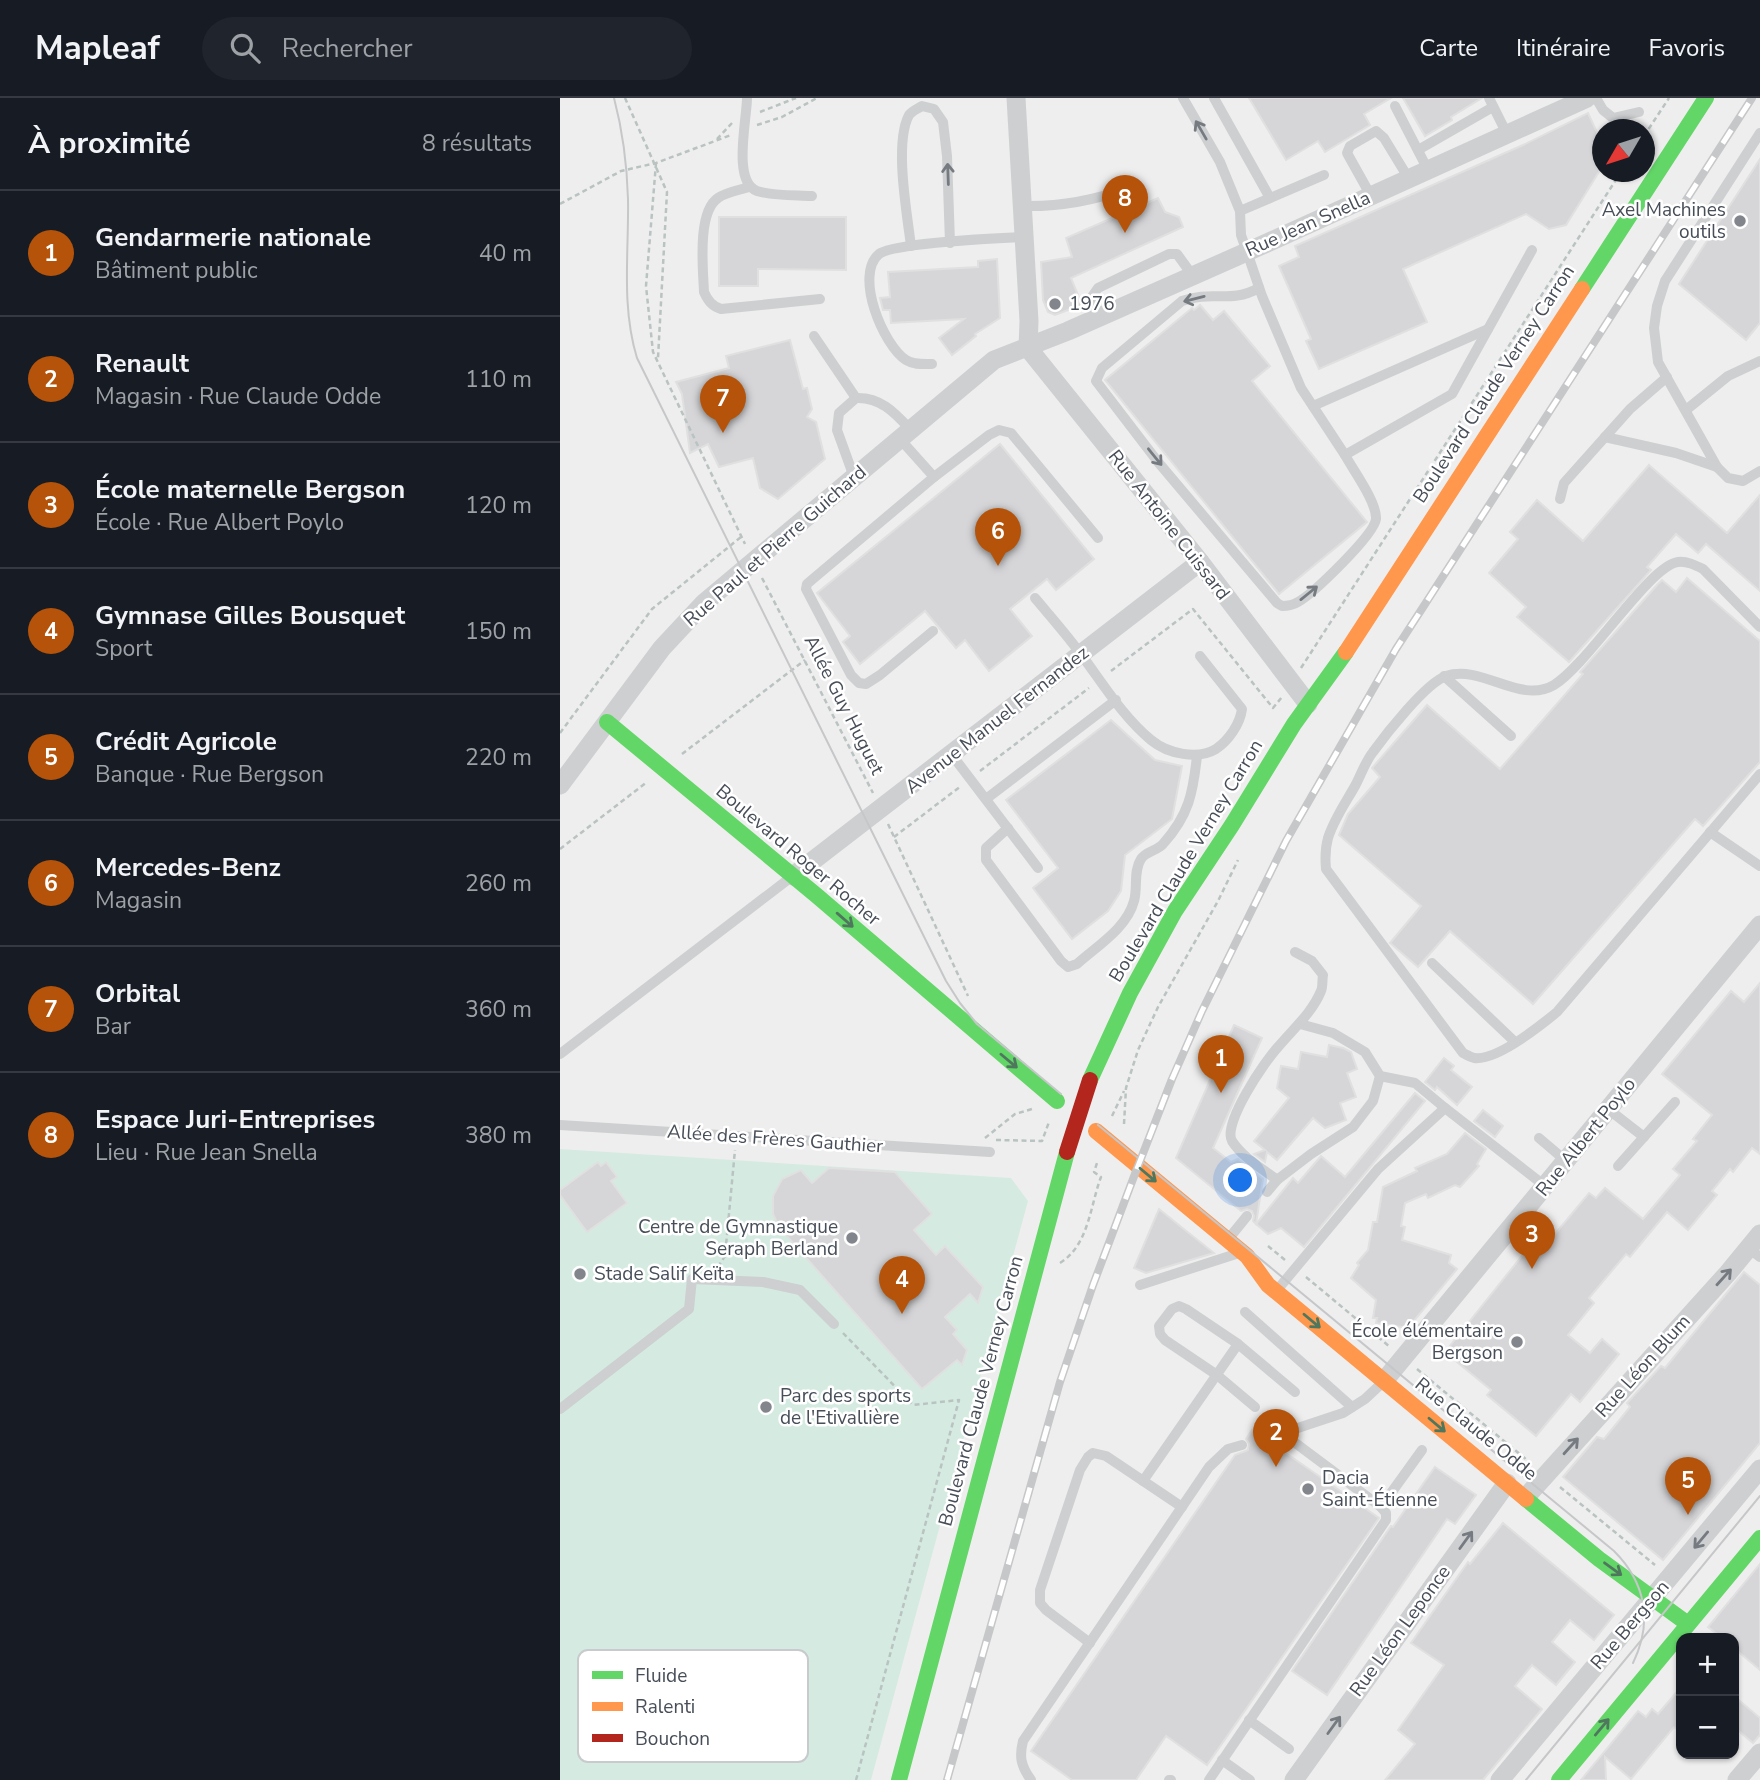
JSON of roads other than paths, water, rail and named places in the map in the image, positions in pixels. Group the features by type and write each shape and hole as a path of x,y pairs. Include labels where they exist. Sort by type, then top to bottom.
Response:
{"main road":[{"name":"Boulevard Claude Verney Carron","path":"899,1780 1067,1152 1090,1080 1130,993 1175,911 1308,704 1333,670 1706,98"},
{"name":"Boulevard Roger Rocher","path":"607,722 962,1019 1054,1107"},
{"name":"Rue Claude Odde","path":"1098,1133 1244,1254 1276,1292 1599,1559 1688,1624"},
{"path":"1559,1780 1760,1538"}],"street":[{"path":"1016,98 1029,321 1027,348"},
{"name":"Rue Jean Snella","path":"1027,348 1429,170 1507,134 1556,104 1587,98"},
{"name":"Rue Antoine Cuissard","path":"1027,348 1200,562 1308,704"},
{"name":"Rue Paul et Pierre Guichard","path":"560,785 662,648 704,603 994,360 1027,348"},
{"name":"Avenue Manuel Fernandez","path":"793,876 1200,562"},
{"name":"Rue Albert Poylo","path":"1384,1381 1760,925"},
{"name":"Rue Léon Blum","path":"1526,1497 1756,1246"},
{"name":"Rue Bergson","path":"1500,1780 1760,1469"},
{"name":"Rue Léon Leponce","path":"1294,1780 1507,1483"},
{"path":"1737,1780 1760,1753"}],"lane":[{"path":"747,98 744,177 750,187 759,192 812,197"},
{"path":"1183,98 1220,162 1240,211 1241,235 1259,288 1301,388 1374,505 1376,520 1332,575 1298,602 1282,606 1158,461 1096,381 1102,368 1182,301 1196,296 1245,296 1259,288"},
{"path":"1214,98 1270,198"},
{"path":"1596,98 1603,110 1613,118 1639,112"},
{"path":"1418,150 1491,103 1507,134"},
{"path":"911,246 902,160 903,131 910,113 922,106 934,109 943,122 950,243"},
{"path":"1395,106 1429,170"},
{"path":"1371,196 1347,153 1350,146 1376,131 1384,138 1409,179"},
{"path":"1760,132 1665,281 1654,328 1658,362 1717,467 1728,478 1743,481 1760,471"},
{"path":"1240,211 1324,176"},
{"path":"750,187 719,198 709,209 704,233 704,292 707,299 713,307 721,309 820,299"},
{"path":"1021,206 1075,203 1128,188"},
{"path":"932,364 919,365 905,360 893,346 876,314 871,295 871,269 876,258 886,250 911,246 1023,237"},
{"path":"1345,455 1452,394 1532,250"},
{"path":"1100,317 1091,298 1098,288 1169,254 1177,254 1193,276"},
{"path":"1313,406 1488,329"},
{"path":"814,336 856,398"},
{"path":"1686,410 1728,376 1760,361"},
{"path":"1560,499 1564,483 1630,408 1667,377"},
{"path":"854,477 836,430 839,414 856,398 869,397 894,411 934,477"},
{"path":"933,631 880,675 866,684 859,683 851,675 806,589 807,584 934,477 989,435 999,430 1011,433 1098,538"},
{"path":"1605,437 1676,453 1717,467"},
{"path":"1760,627 1703,569 1693,564 1676,562 1650,580 1571,672 1542,691 1528,691 1465,672 1444,676 1429,685 1371,754 1328,837 1324,856 1326,869 1463,1053 1475,1058 1490,1055 1516,1042 1558,1012 1760,774"},
{"path":"1035,598 1152,741 1164,748 1198,756 1206,755 1222,745 1240,720 1241,709 1200,656"},
{"path":"1444,676 1511,736"},
{"path":"986,800 1116,700"},
{"path":"951,755 1038,868"},
{"path":"1008,828 986,848 986,860 1061,961 1068,967 1077,964 1118,928 1134,903 1137,870 1141,859 1160,847 1182,821 1192,795 1198,756"},
{"path":"1710,832 1760,866"},
{"path":"560,1054 793,876"},
{"path":"1277,1180 1241,1151 1229,1132 1237,1108 1276,1048 1300,1024 1322,990 1323,975 1312,961 1295,952"},
{"path":"1433,963 1516,1042"},
{"path":"1300,1024 1332,1034 1365,1052 1380,1076 1415,1083 1545,1186"},
{"path":"1267,1192 1277,1180 1311,1154 1353,1127 1373,1101 1380,1076"},
{"path":"1618,1166 1675,1102"},
{"path":"1276,1292 1378,1169 1445,1108"},
{"path":"1608,1109 1644,1137"},
{"name":"Allée des Frères Gauthier","path":"560,1125 990,1152"},
{"path":"1539,1138 1566,1161"},
{"path":"1227,1240 1247,1216"},
{"path":"1140,1285 1244,1254"},
{"path":"560,1409 689,1309 692,1279 763,1282 800,1290 834,1324"},
{"path":"1255,1407 1217,1375 1160,1334 1159,1326 1172,1309 1179,1306 1238,1344 1295,1392"},
{"path":"1245,1312 1353,1406"},
{"path":"1143,1481 1238,1344"},
{"path":"1265,1439 1321,1421 1353,1406 1384,1381"},
{"path":"1209,1780 1386,1520 1386,1513 1381,1507 1282,1433"},
{"path":"1031,1780 1023,1768 1020,1755 1023,1741 1209,1467 1228,1448 1242,1444"},
{"path":"1381,1507 1422,1450"},
{"path":"1090,1643 1040,1603 1041,1590 1052,1554 1080,1470 1087,1457 1093,1453 1106,1456 1182,1507"},
{"path":"1249,1720 1289,1749"},
{"path":"1222,1760 1250,1780"}],"tram line":[{"path":"614,98 627,173 627,299 637,358 946,981 977,1024 1061,1094"},
{"path":"1098,1125 1614,1551 1633,1576 1643,1604 1643,1633 1633,1663"},
{"path":"1526,1780 1760,1496"}],"railway":[{"path":"947,1780 1060,1382 1133,1179 1202,1011 1286,841 1396,649 1752,98"}],"place":[{"name":"Axel Machines outils","path":"1740,221"},
{"name":"Espace Juri-Entreprises","path":"1125,233"},
{"name":"1976","path":"1055,304"},
{"name":"Orbital","path":"723,433"},
{"name":"Mercedes-Benz","path":"998,566"},
{"name":"Gendarmerie nationale","path":"1221,1093"},
{"name":"Centre de Gymnastique Seraph Berland","path":"852,1238"},
{"name":"École maternelle Bergson","path":"1532,1269"},
{"name":"Stade Salif Keïta","path":"580,1274"},
{"name":"Gymnase Gilles Bousquet","path":"902,1314"},
{"name":"École élémentaire Bergson","path":"1517,1342"},
{"name":"Parc des sports de l'Etivallière","path":"766,1407"},
{"name":"Renault","path":"1276,1467"},
{"name":"Dacia Saint-Étienne","path":"1308,1489"},
{"name":"Crédit Agricole","path":"1688,1515"}]}
